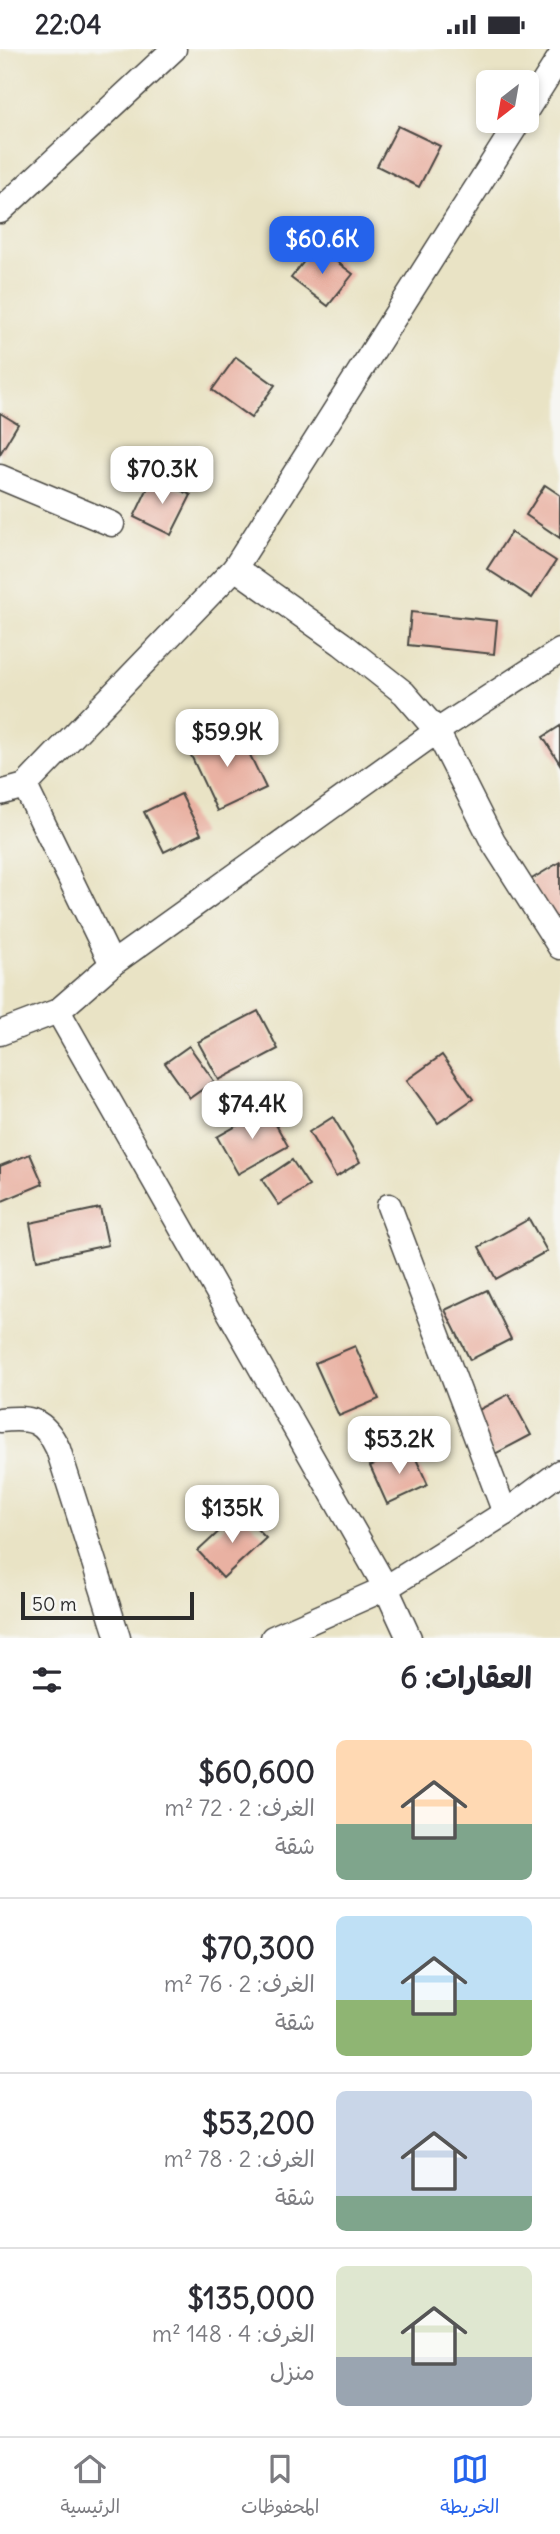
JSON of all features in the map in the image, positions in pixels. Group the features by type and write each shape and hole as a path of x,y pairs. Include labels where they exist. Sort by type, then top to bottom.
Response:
{"street":[{"path":"0,211 174,49"},
{"path":"539,90 560,57"},
{"path":"0,793 25,786 235,568 511,133"},
{"path":"0,477 112,524"},
{"path":"235,568 404,692 437,731 493,842 560,947"},
{"path":"0,1033 58,1011 112,964 437,731 560,651"},
{"path":"25,786 112,964"},
{"path":"58,1011 386,1588 409,1638"},
{"path":"389,1206 505,1513"},
{"path":"0,1420 22,1418 51,1432 118,1638"},
{"path":"273,1638 386,1588 505,1513 560,1472"}],"building":[{"path":"398,126 440,146 419,187 377,166"},
{"path":"316,246 353,274 328,306 291,278"},
{"path":"236,357 275,385 251,418 212,390"},
{"path":"0,413 18,424 0,454"},
{"path":"153,477 191,495 171,535 134,517"},
{"path":"545,485 560,495 560,538 526,515"},
{"path":"511,532 556,561 532,598 487,569"},
{"path":"411,612 497,621 494,654 408,645"},
{"path":"236,726 266,788 217,811 188,749"},
{"path":"560,726 560,764 543,737"},
{"path":"181,794 201,834 164,852 144,812"},
{"path":"560,862 560,929 530,880"},
{"path":"258,1011 278,1049 219,1080 198,1042"},
{"path":"189,1046 214,1081 190,1098 165,1063"},
{"path":"442,1055 473,1099 438,1123 407,1080"},
{"path":"267,1109 288,1146 238,1174 217,1137"},
{"path":"333,1117 360,1162 336,1177 309,1132"},
{"path":"30,1154 43,1184 0,1202 0,1166"},
{"path":"292,1160 309,1186 279,1205 262,1180"},
{"path":"100,1208 108,1245 37,1260 30,1223"},
{"path":"529,1219 547,1251 496,1279 479,1247"},
{"path":"487,1290 511,1339 470,1360 445,1310"},
{"path":"355,1346 379,1399 339,1416 315,1363"},
{"path":"509,1394 531,1435 493,1455 471,1414"},
{"path":"411,1448 428,1485 387,1504 370,1466"},
{"path":"240,1512 266,1538 223,1578 198,1551"}]}
